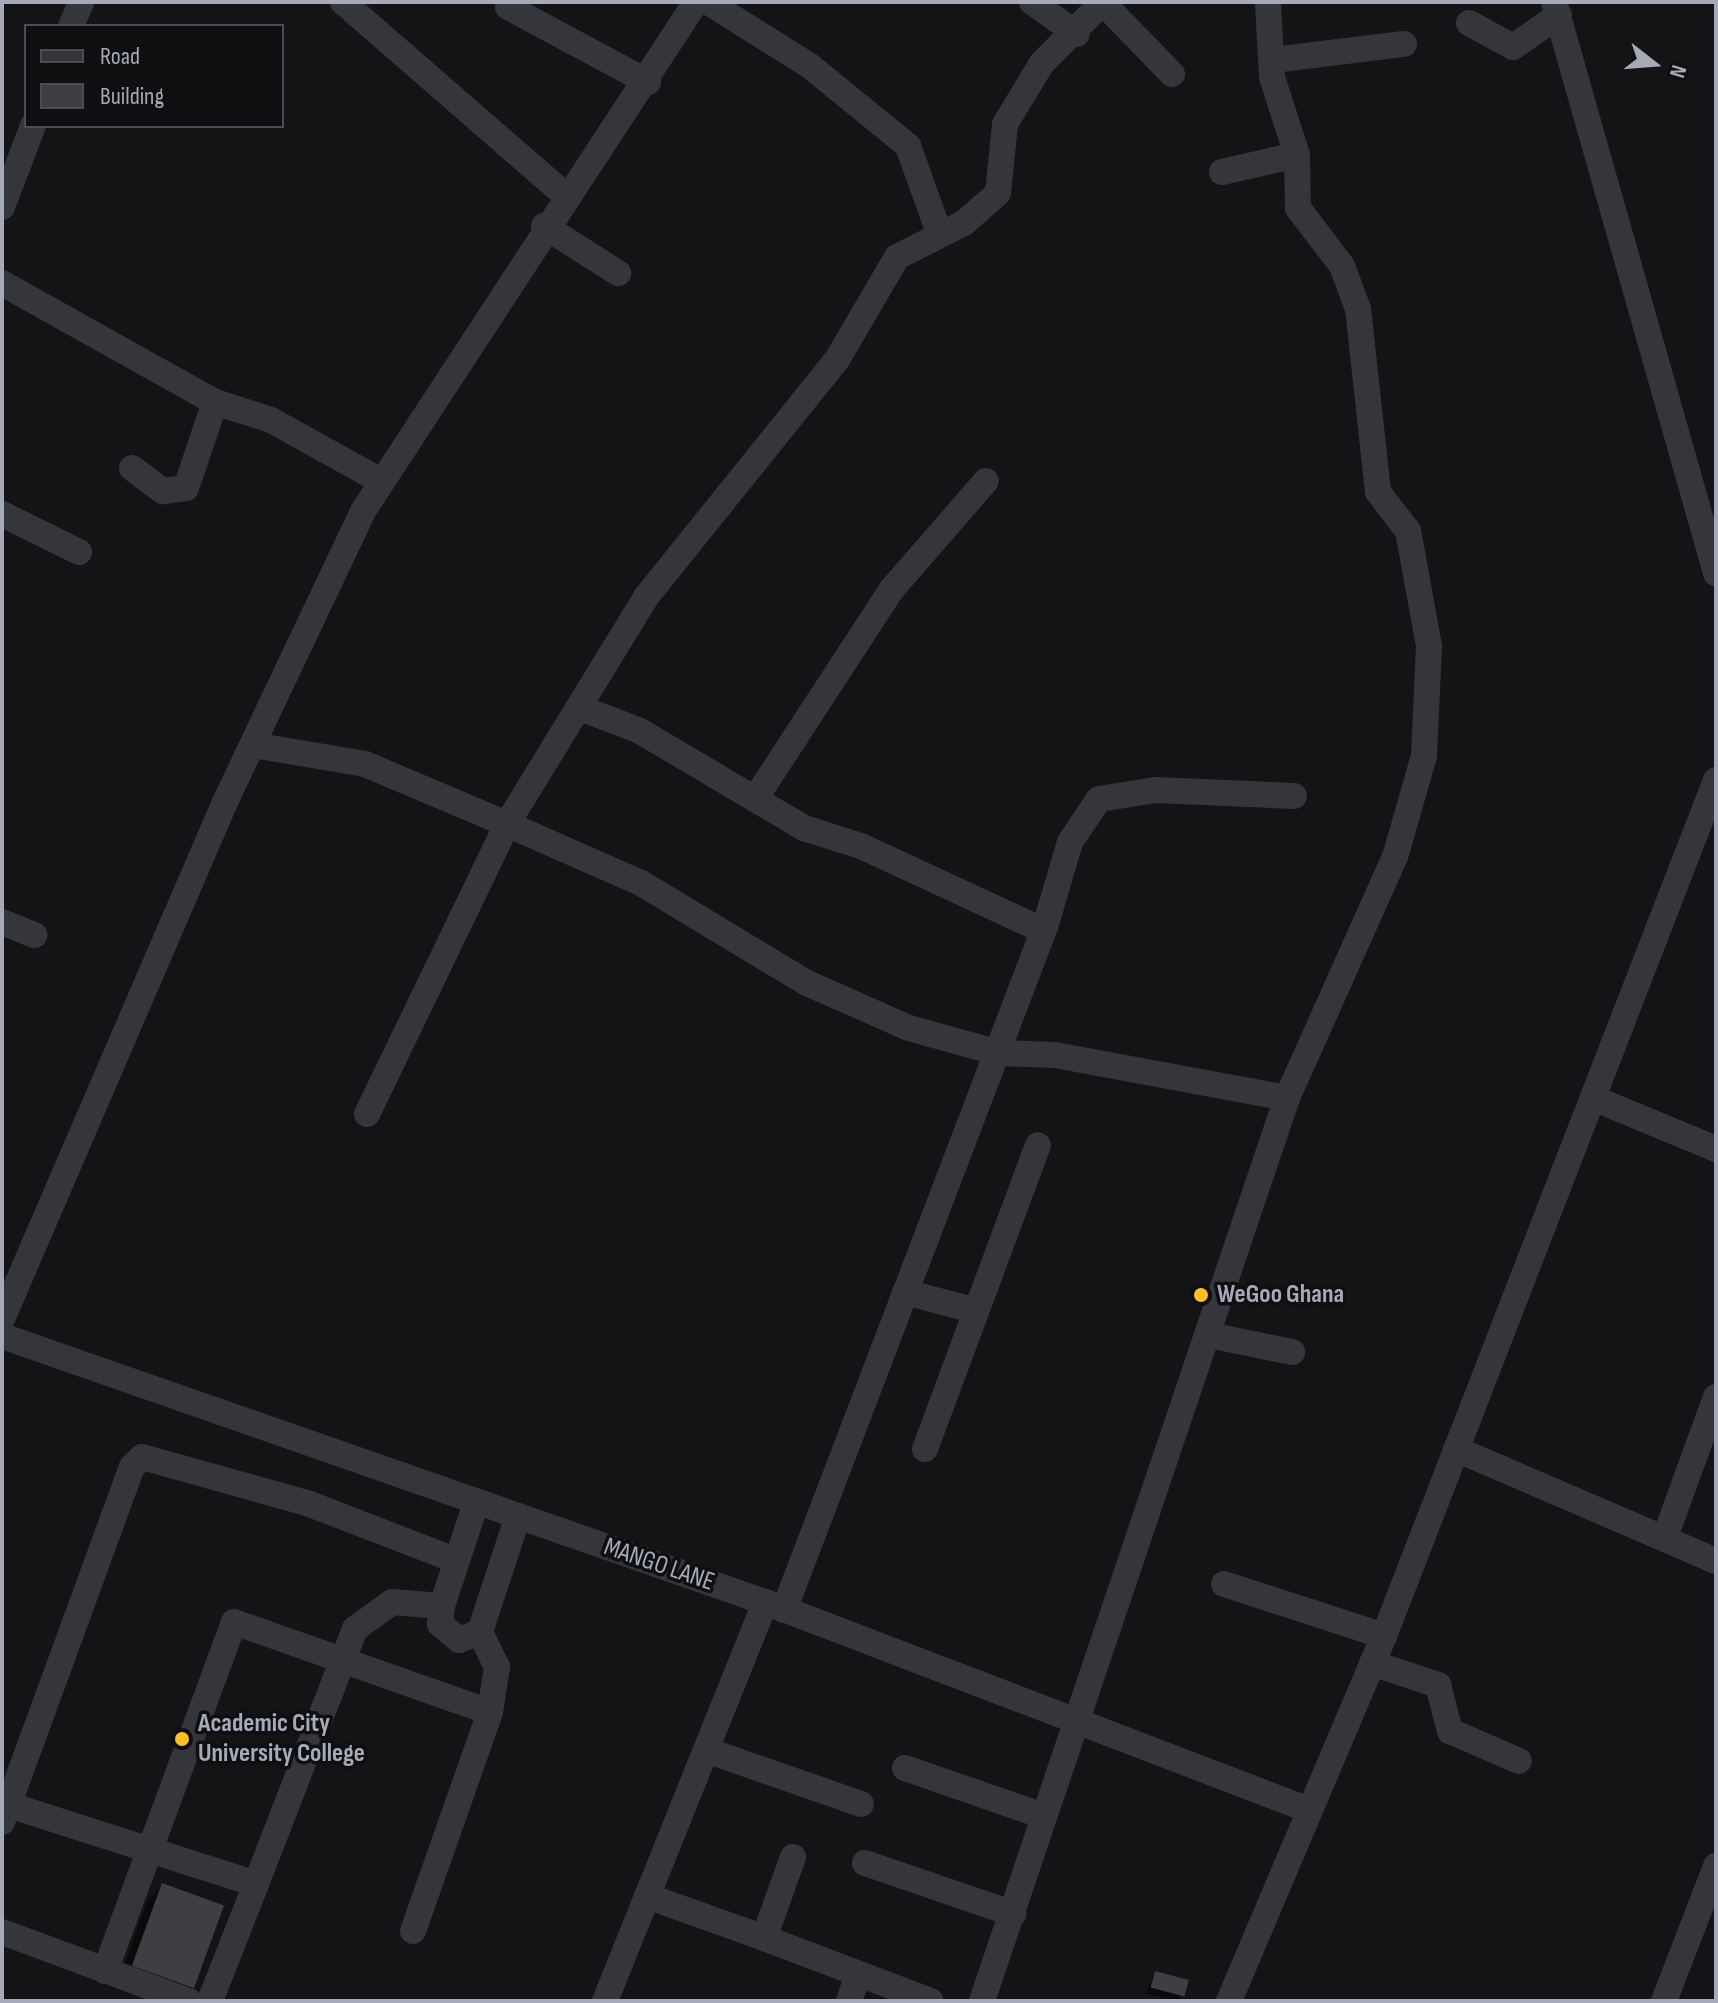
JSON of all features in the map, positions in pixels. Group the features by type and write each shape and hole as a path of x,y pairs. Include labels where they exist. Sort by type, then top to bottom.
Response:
{"street":[{"path":"343,2 565,195"},
{"path":"2,1319 253,745 381,481 544,226 648,82 696,2"},
{"path":"708,2 810,66 908,146 938,230"},
{"path":"1032,2 1077,34"},
{"path":"367,1114 507,824 583,709 646,597 838,358 897,257 938,230 964,223 998,193 1005,124 1042,63 1077,34 1103,2 1172,74"},
{"path":"982,2001 1014,1914 1044,1816 1287,1098 1395,857 1431,699 1408,531 1378,492 1358,309 1342,266 1298,208 1297,155 1278,106 1268,2"},
{"path":"508,7 648,82"},
{"path":"1469,23 1513,47 1557,9 1716,573"},
{"path":"1273,60 1404,44"},
{"path":"3,201 32,128"},
{"path":"1222,172 1297,155"},
{"path":"544,226 618,273"},
{"path":"2,283 215,402 271,420 381,481"},
{"path":"132,468 163,491 186,488 215,402"},
{"path":"755,799 911,564 986,481"},
{"path":"2,514 79,552"},
{"path":"583,709 640,731 804,828 1045,927"},
{"path":"253,745 365,764 507,824 641,883 874,1015 999,1053 1055,1055 1287,1098"},
{"path":"1229,2001 1384,1636 1716,780"},
{"path":"605,2001 706,1750 774,1606 905,1292 999,1053 1045,927 1070,842 1099,799 1156,790 1294,796"},
{"path":"2,922 35,935"},
{"path":"1593,1098 1716,1149"},
{"path":"925,1449 973,1310 1038,1145"},
{"path":"905,1292 973,1310"},
{"path":"1209,1335 1292,1352"},
{"name":"MANGO LANE","path":"2,1336 774,1606 1077,1718 1309,1810"},
{"path":"1665,1537 1716,1397"},
{"path":"1456,1449 1716,1561"},
{"path":"256,1884 6,1804 14,1754 132,1467 142,1457 307,1503 449,1583 491,1597"},
{"path":"476,1503 449,1583 448,1636 472,1639 480,1632 518,1516"},
{"path":"210,2001 340,1658 355,1629 392,1602 449,1583"},
{"path":"1224,1584 1384,1636"},
{"path":"105,1971 234,1622 490,1712"},
{"path":"413,1931 490,1712 497,1667 480,1632"},
{"path":"1372,1663 1438,1685 1450,1731 1519,1761"},
{"path":"706,1750 861,1804"},
{"path":"905,1768 1044,1816"},
{"path":"764,1938 793,1857"},
{"path":"865,1863 1014,1914"},
{"path":"1664,2001 1716,1866"},
{"path":"647,1896 931,2001"},
{"path":"2,1932 189,2001"},
{"path":"849,2001 858,1975"}],"building":[{"path":"162,1883 224,1906 194,1988 132,1966"},
{"path":"1155,1971 1189,1980 1184,1996 1151,1987"}],"place":[{"name":"WeGoo Ghana","path":"1201,1295"},
{"name":"Academic City University College","path":"182,1739"}]}
